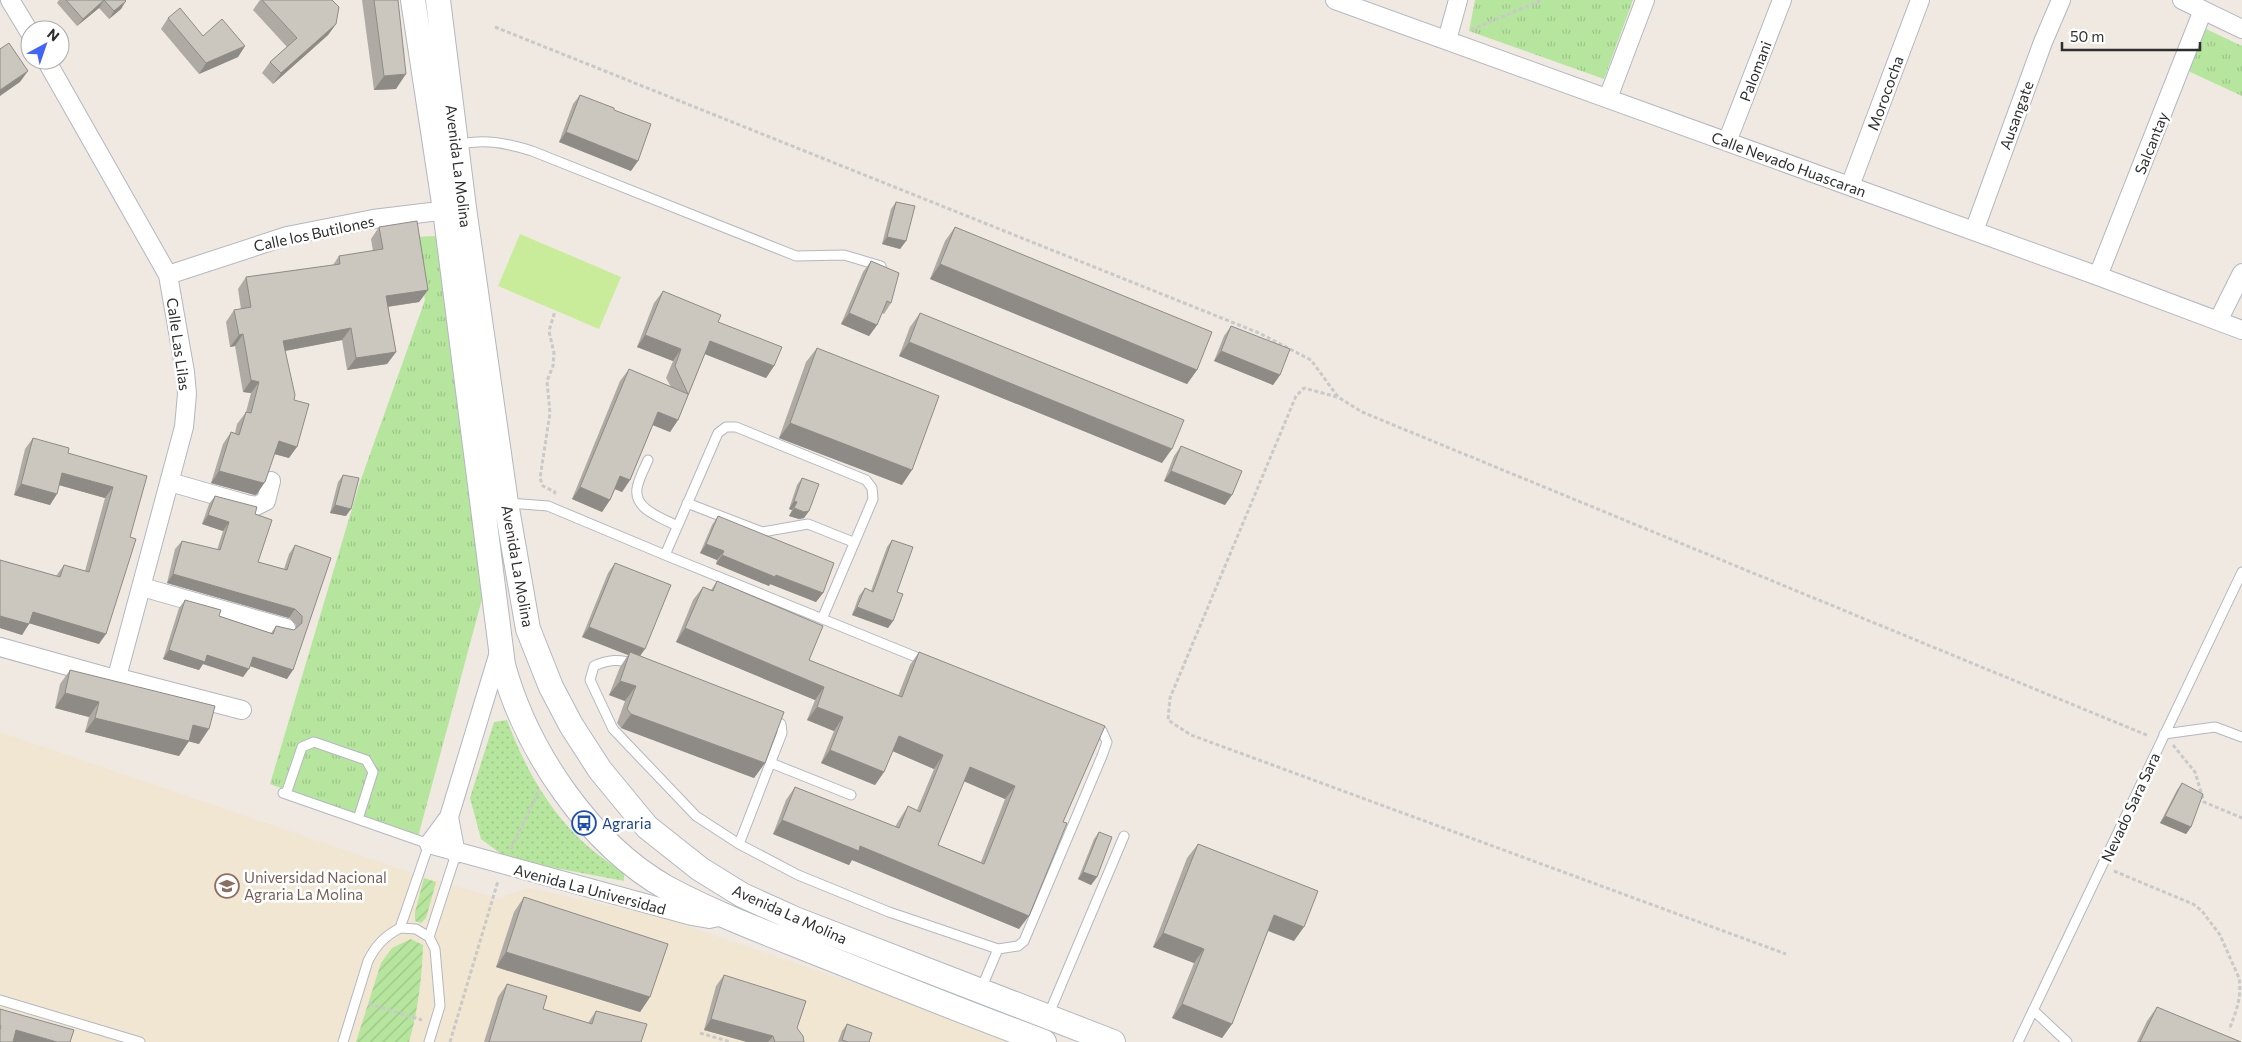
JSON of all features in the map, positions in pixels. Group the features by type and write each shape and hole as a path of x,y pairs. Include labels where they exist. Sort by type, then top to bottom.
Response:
{"main road":[{"name":"Avenida La Molina","path":"413,0 454,209 528,629 551,687 571,725 600,770 626,805 646,827 700,869 742,896 795,919 1113,1042"},
{"name":"Avenida La Molina","path":"438,0 456,145 454,209 500,646 508,684 519,712 549,769 575,806 618,852 666,887 723,916 1044,1042"},
{"path":"500,646 512,635 528,629"},
{"path":"723,916 735,908 742,896"}],"street":[{"path":"10,0 22,20"},
{"name":"Calle Nevado Huascaran","path":"1335,0 2098,276 2242,330"},
{"path":"1447,40 1458,0"},
{"path":"1608,98 1645,0"},
{"name":"Palomani","path":"1728,142 1782,0"},
{"name":"Morococha","path":"1850,186 1920,0"},
{"name":"Ausangate","path":"1974,231 2061,0"},
{"path":"2182,0 2242,29"},
{"name":"Salcantay","path":"2098,276 2203,10"},
{"name":"Calle Las Lilas","path":"52,70 168,274 185,372 187,394 184,427 118,673 113,677"},
{"name":"Calle los Butilones","path":"168,274 287,236 373,220 454,209"},
{"path":"2218,321 2242,273"},
{"path":"170,482 256,506 266,501 271,482"},
{"path":"142,587 286,628"},
{"path":"429,844 449,817 500,646"},
{"path":"0,647 242,710"},
{"path":"449,817 456,854"},
{"name":"Avenida La Universidad","path":"429,844 456,854 692,916 709,918 723,916"}],"lane":[{"path":"456,145 487,140 532,151 796,256 844,255 890,270"},
{"path":"665,555 718,433 726,427 736,427 866,480 872,488 873,499 853,542 822,619"},
{"path":"648,460 637,490 639,502 647,510 677,526"},
{"path":"506,502 549,506 939,666"},
{"path":"687,503 762,532 808,524 853,542"},
{"name":"Nevado Sara Sara","path":"2018,1042 2242,572"},
{"path":"644,668 625,661 610,660 594,666 590,680 613,730 696,816 739,844 798,875 862,901 998,950 1018,946 1024,940 1102,756 1107,742 1102,731 1084,724"},
{"path":"739,844 782,732 781,724 764,714"},
{"path":"2163,738 2215,727 2242,737"},
{"name":"Avenida La Universidad","path":"358,819 373,772 366,760 314,742 307,744 302,748 285,794 429,844"},
{"path":"771,763 851,795"},
{"path":"1047,1017 1124,836"},
{"path":"400,928 429,844"},
{"path":"429,937 456,854"},
{"path":"343,1042 375,948 386,936 400,928 416,929 429,937 435,949 440,988 440,1006 429,1042"},
{"path":"980,991 998,950"},
{"path":"0,1000 140,1042"},
{"path":"2033,1010 2062,1040"},
{"path":"106,1042 109,1033"}],"path":[{"path":"1447,40 1542,0"},
{"path":"495,27 1259,333 1311,360 1338,397"},
{"path":"549,506 555,492 543,486 540,478 550,413 547,381 554,360 549,331 555,311"},
{"path":"1786,954 1191,735 1168,720 1170,698 1296,396 1304,388 1338,397 1362,412 2163,738 2195,772 2204,802 2242,818"},
{"path":"450,1042 503,865 549,769"},
{"path":"2102,866 2193,904 2202,911 2220,936 2242,988 2240,1002 2229,1030"},
{"path":"356,1000 454,1030"},
{"path":"700,1032 731,1042"}],"shaded area":[{"name":"Universidad Nacional Agraria La Molina","path":"0,732 418,875 503,900 505,895 529,888 663,918 884,993 1012,1042 0,1042"}],"green space":[{"path":"1475,0 1633,0 1604,79 1469,31"},
{"path":"2206,29 2242,46 2242,96 2188,71"},
{"path":"520,234 621,277 599,329 498,286"},
{"path":"436,236 485,588 418,837 270,784 359,485 425,300 415,237"},
{"path":"507,720 535,781 564,823 599,856 624,873 624,881 508,859 481,839 470,798 494,722"},
{"path":"424,878 436,882 426,918 421,923 415,921 415,912"},
{"path":"411,939 423,945 419,994 409,1042 356,1042 381,963 392,948"}],"building":[{"path":"66,0 104,0 83,19"},
{"path":"104,0 125,0 126,1 114,11"},
{"path":"262,0 332,0 339,7 336,24 281,73 270,62 297,38"},
{"path":"374,0 398,0 406,74 384,76"},
{"path":"180,8 203,36 222,19 245,46 206,63 168,18"},
{"path":"9,43 20,59 20,70 28,71 0,90 0,49"},
{"path":"580,95 651,124 638,161 566,132"},
{"path":"896,202 915,206 906,241 887,237"},
{"path":"417,221 428,290 386,296 396,352 356,358 351,328 283,341 295,395 294,400 309,404 297,447 279,441 265,482 263,483 219,471 231,432 239,435 246,412 251,413 259,382 251,380 243,334 239,335 234,310 251,307 246,277 340,264 339,256 383,249 379,227"},
{"path":"955,227 1212,332 1197,370 940,264"},
{"path":"871,261 899,273 891,303 887,301 877,325 849,313"},
{"path":"663,291 721,315 718,322 782,347 774,366 710,341 678,420 658,412 630,480 620,476 610,500 580,487 629,369 688,394 675,366 681,349 645,335"},
{"path":"920,313 1184,420 1172,449 909,342"},
{"path":"1231,326 1290,349 1280,375 1221,351"},
{"path":"817,348 939,396 912,470 790,423"},
{"path":"33,438 69,448 68,453 147,476 130,537 136,539 106,634 33,612 29,624 0,616 0,560 60,577 64,565 89,572 113,487 62,473 57,494 21,484"},
{"path":"1181,446 1242,471 1232,495 1171,471"},
{"path":"343,475 359,478 351,509 335,505"},
{"path":"802,478 819,484 809,511 804,512 794,508 797,502 794,501"},
{"path":"215,496 257,507 255,514 272,520 258,562 287,570 295,545 331,558 293,670 253,657 249,669 207,655 205,662 169,650 185,600 221,610 219,616 273,634 276,626 294,630 302,623 302,616 295,609 173,574 182,541 220,550 229,522 208,515"},
{"path":"718,516 834,563 823,593 776,575 775,577 722,555 724,551 706,544"},
{"path":"892,540 913,547 897,592 903,594 893,621 857,607 865,588 873,592"},
{"path":"615,563 671,585 645,649 589,627"},
{"path":"717,581 823,626 809,660 902,697 919,652 1105,726 1063,822 1067,823 1029,916 860,846 859,851 782,820 795,787 899,828 908,806 920,812 943,755 899,736 884,772 830,750 843,717 817,707 824,687 685,628 703,587 713,591","holes":["970,767 1015,786 984,864 938,845"]},
{"path":"630,652 784,712 765,763 631,714 627,709 636,686 620,681"},
{"path":"70,670 215,706 209,729 193,725 189,741 95,718 99,702 65,693"},
{"path":"2182,783 2203,794 2191,827 2165,816"},
{"path":"1099,832 1112,837 1097,877 1083,872"},
{"path":"1198,844 1318,891 1304,927 1274,915 1232,1024 1182,1004 1204,949 1163,933"},
{"path":"524,897 668,944 650,997 506,952"},
{"path":"724,975 806,1001 797,1028 803,1036 804,1042 775,1042 773,1036 711,1019"},
{"path":"507,984 547,996 543,1009 592,1024 596,1011 647,1024 641,1042 489,1042"},
{"path":"2157,1007 2241,1042 2140,1042"},
{"path":"0,1009 74,1030 70,1042 57,1042 16,1030 13,1042 0,1042"},
{"path":"847,1024 872,1033 869,1042 848,1042 842,1040"}],"place":[{"name":"Agraria","path":"584,823"},
{"name":"Universidad Nacional Agraria La Molina","path":"227,886"}]}
